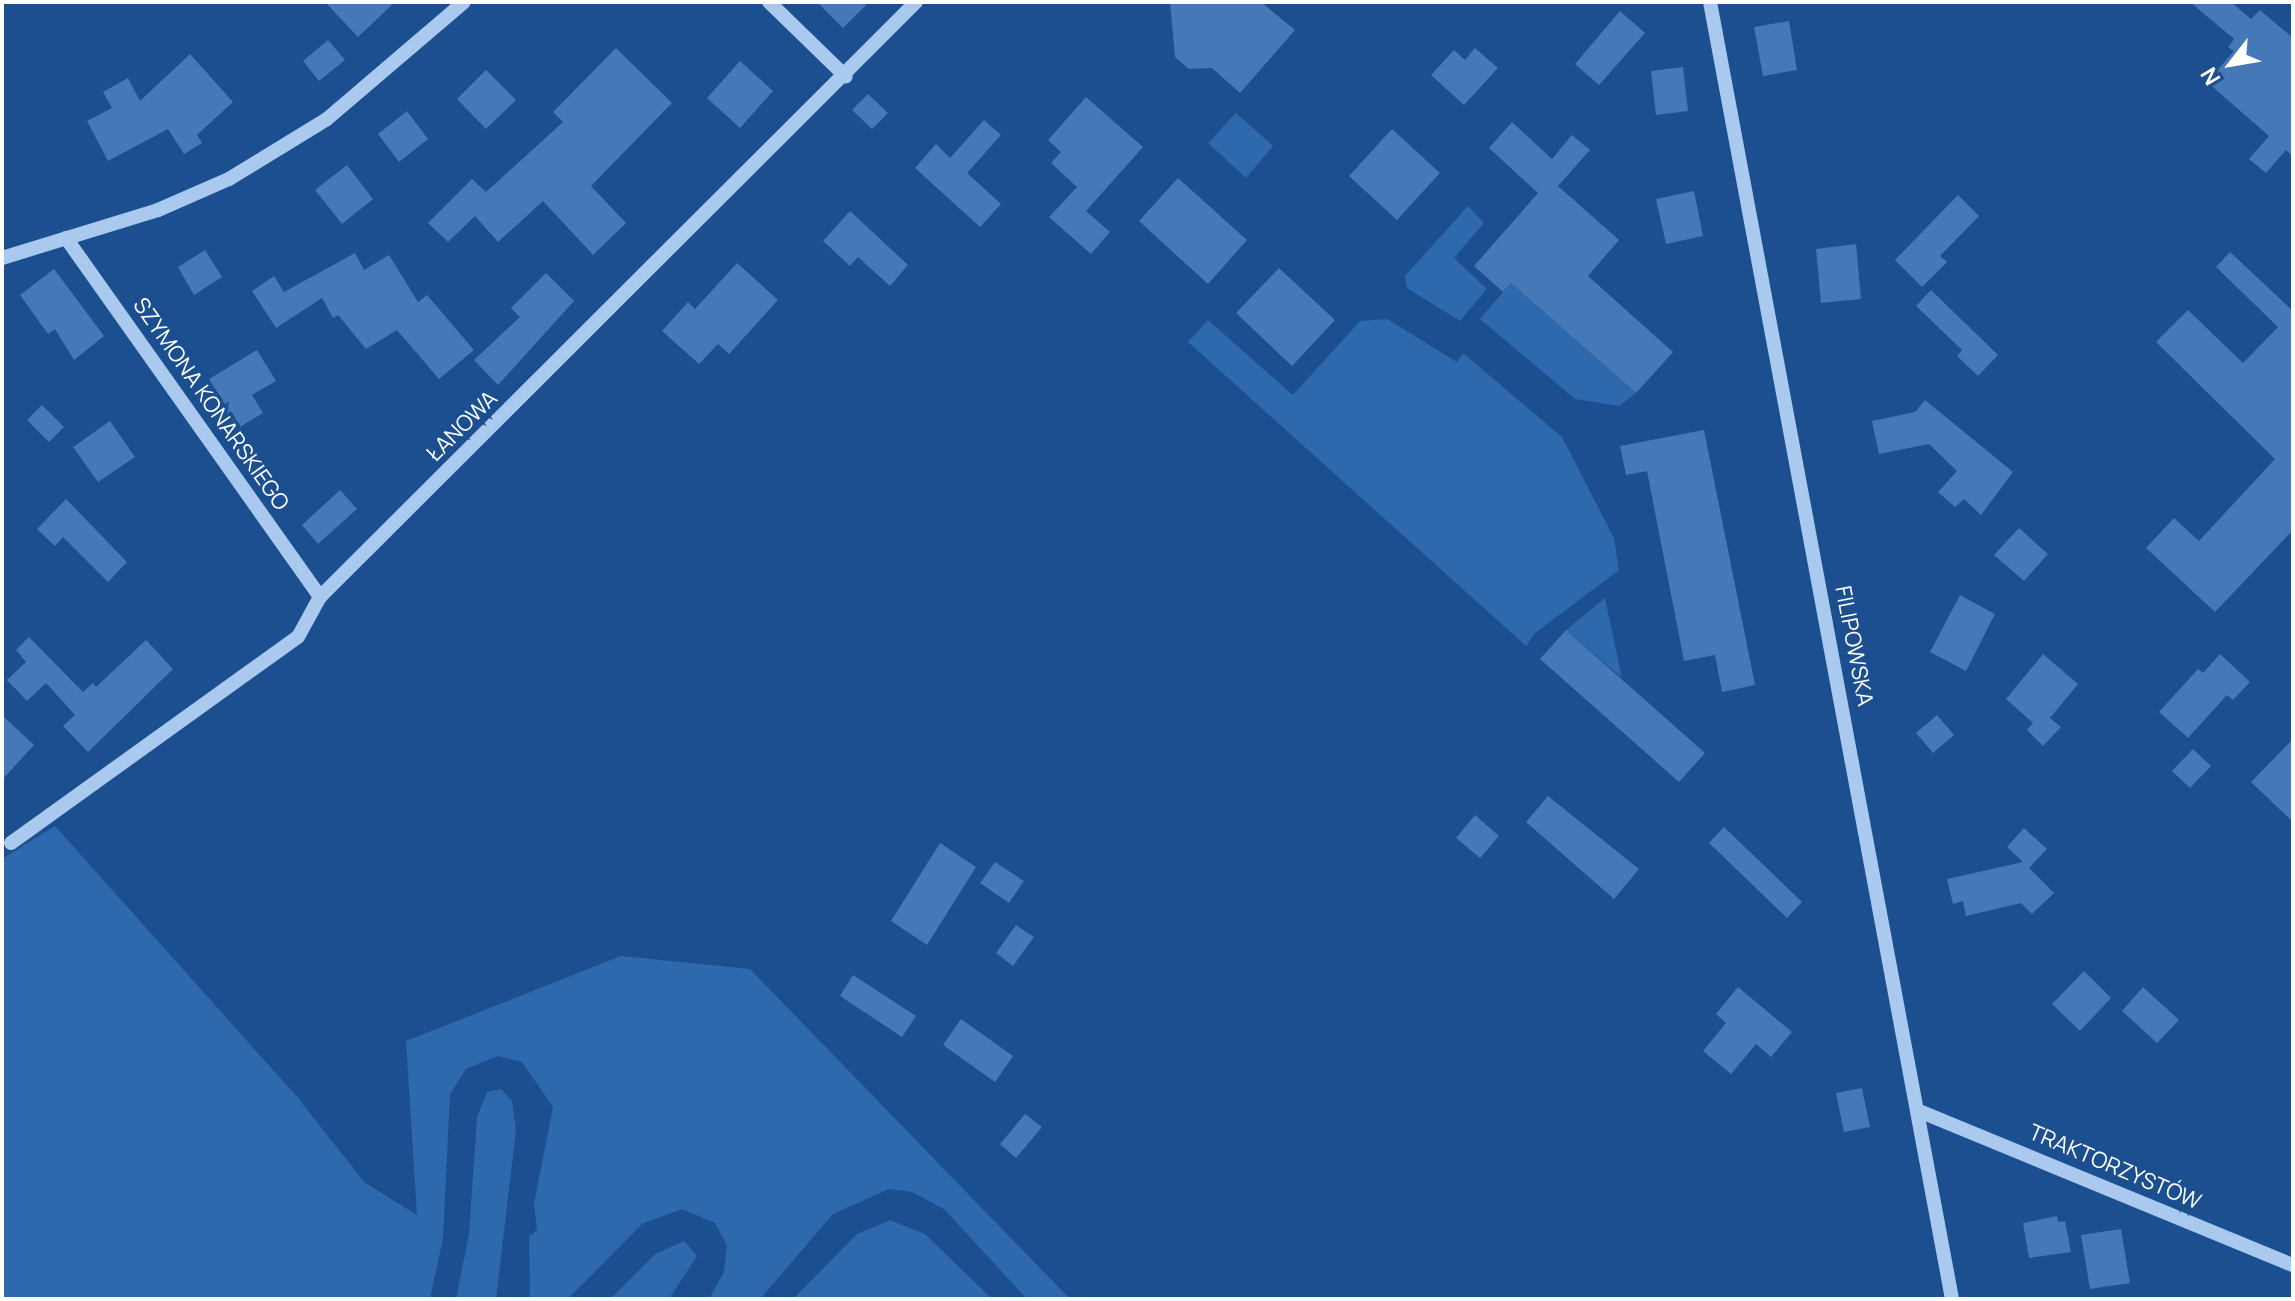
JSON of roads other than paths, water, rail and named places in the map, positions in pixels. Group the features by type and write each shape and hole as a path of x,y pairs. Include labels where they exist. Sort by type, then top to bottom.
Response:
{"street":[{"path":"2,258 158,210 265,159 371,86 464,2"},
{"path":"769,2 846,77"},
{"name":"ŁANOWA","path":"11,843 298,637 320,597 846,77 916,2"},
{"name":"FILIPOWSKA","path":"1710,2 1952,1299"},
{"name":"SZYMONA KONARSKIEGO","path":"66,238 320,597"},
{"name":"TRAKTORZYSTÓW","path":"1919,1111 2293,1265"}]}
